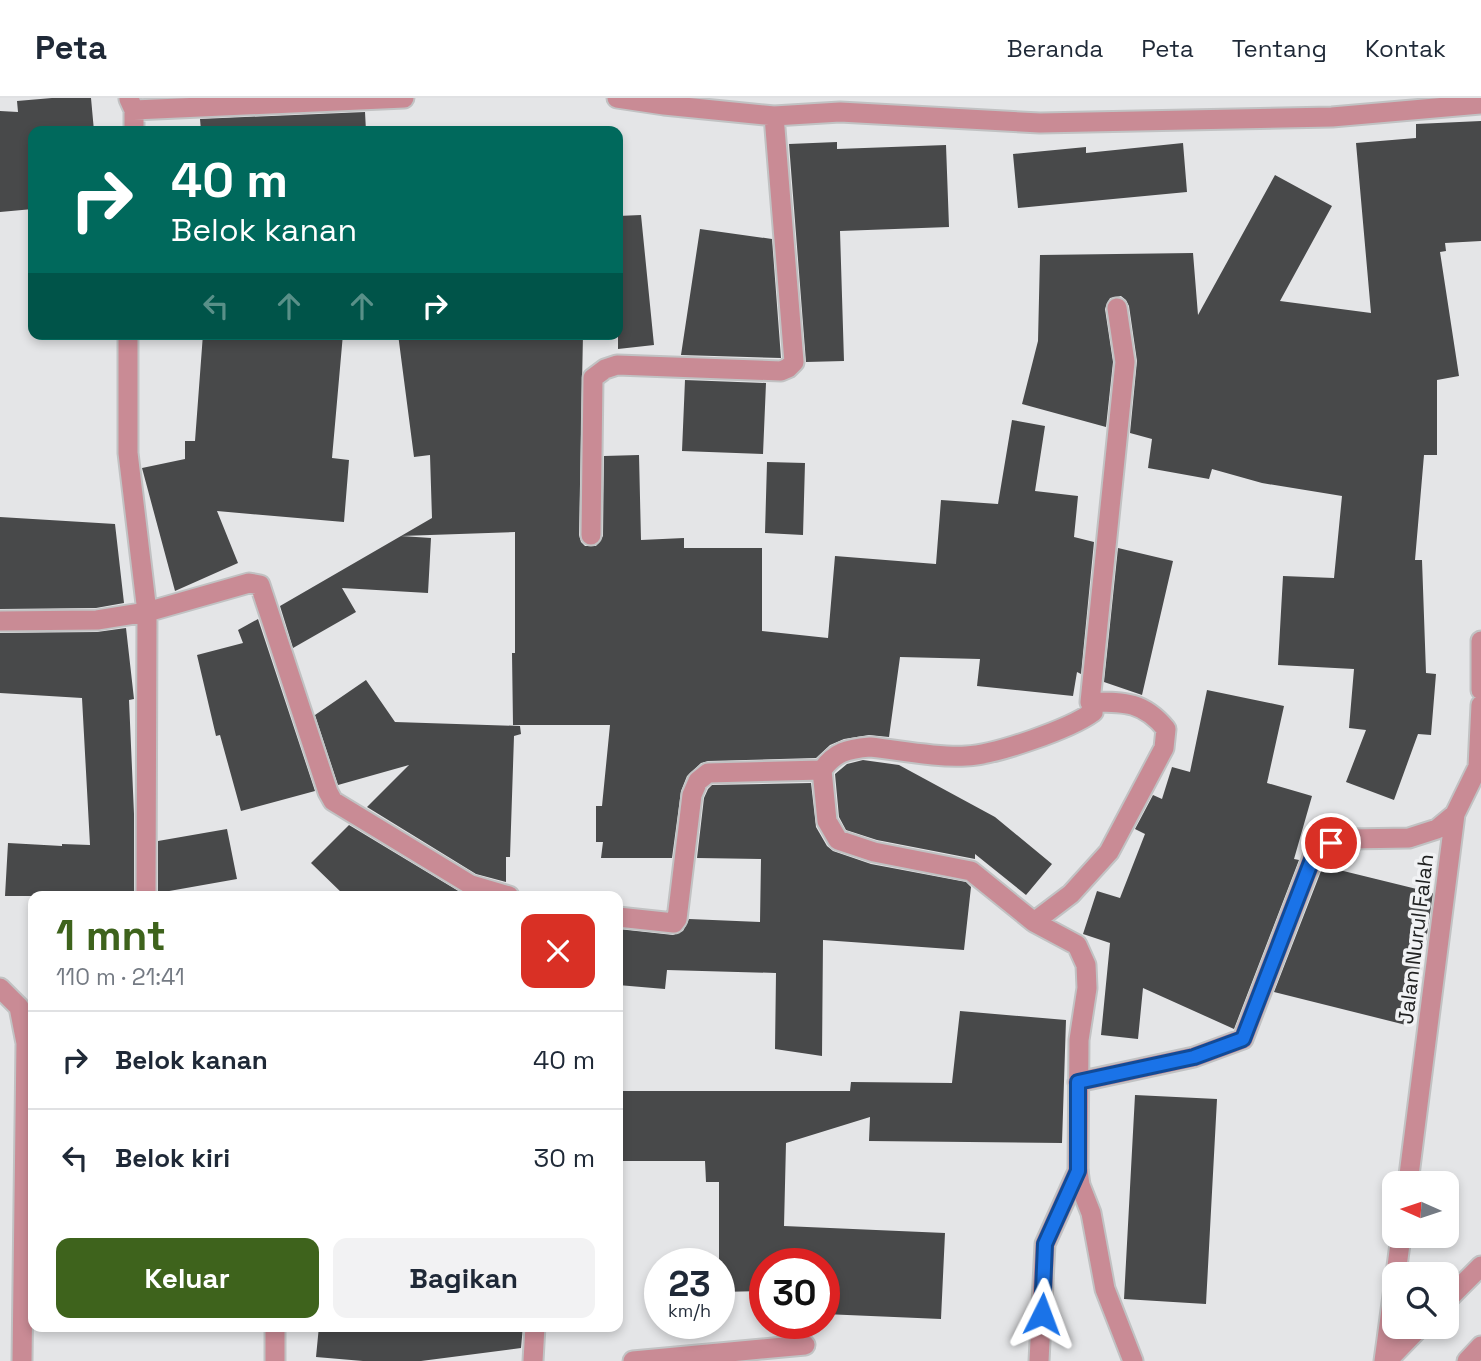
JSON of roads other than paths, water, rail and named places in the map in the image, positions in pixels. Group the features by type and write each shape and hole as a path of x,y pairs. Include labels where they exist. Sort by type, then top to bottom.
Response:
{"street":[{"path":"133,126 131,104 245,104 404,98"},
{"path":"617,98 774,116 840,112 1040,123 1332,117 1481,104"},
{"path":"591,535 593,378 617,365 781,370 788,368 793,362 774,116"},
{"path":"1117,308 1125,362 1090,702 1093,712 1084,719 1030,741 967,757 870,747 832,756 822,770 827,821 838,840 874,852 971,871 1034,922 1077,945 1086,965 1087,988 1079,1040 1078,1171 1080,1185 1091,1213 1105,1289 1133,1361"},
{"path":"128,340 128,453 147,612 146,891"},
{"path":"0,621 97,620 147,612 249,583 260,585 332,801 471,885 492,891"},
{"path":"1481,642 1481,690"},
{"path":"1034,922 1071,894 1109,852 1164,748 1166,729 1156,717 1126,702 1090,702"},
{"name":"Jalan Nurul Falah","path":"1410,1171 1455,814 1478,768 1481,705"},
{"path":"623,918 674,923 677,919 692,795 698,781 708,773 822,770"},
{"path":"1078,1082 1194,1057 1243,1039 1315,852 1331,843 1349,839 1409,838 1437,829 1455,814"},
{"path":"0,988 26,1006 22,1361"},
{"path":"1039,1361 1045,1244 1078,1171"},
{"path":"1459,1288 1481,1266"},
{"path":"275,1332 275,1361"},
{"path":"533,1361 535,1332"},
{"path":"1386,1361 1389,1339"},
{"path":"1386,1361 1409,1339"},
{"path":"632,1361 805,1345"},
{"path":"1467,1361 1481,1346"}]}
